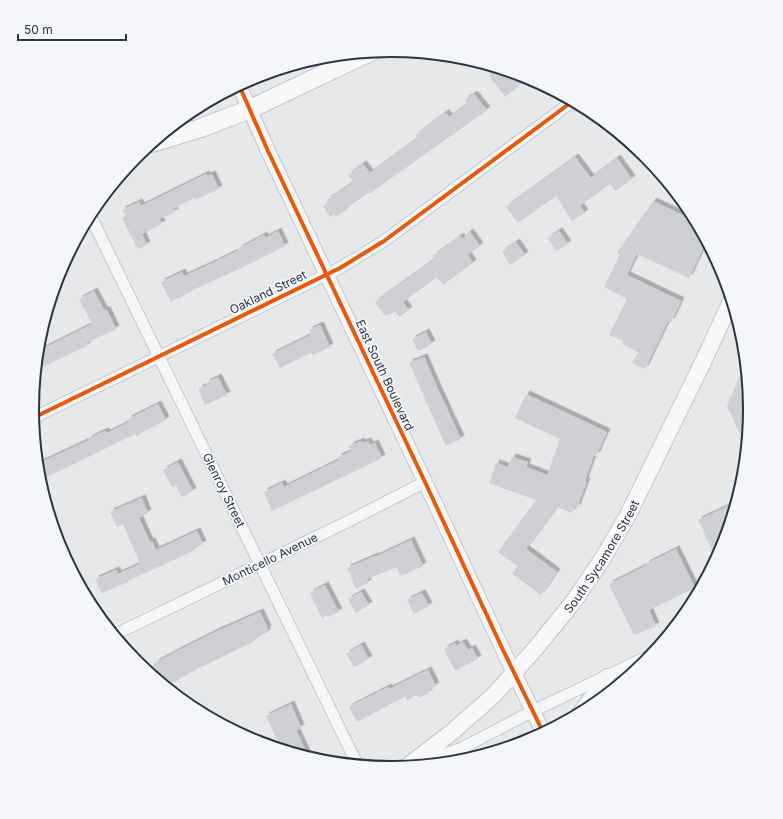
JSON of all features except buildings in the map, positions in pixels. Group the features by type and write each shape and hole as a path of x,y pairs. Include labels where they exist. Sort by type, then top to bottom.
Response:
{"main road":[{"path":"166,139 201,128 250,109 355,59"},
{"name":"South Sycamore Street","path":"414,761 452,732 494,695 535,649 574,601 603,558 628,516 729,307"}],"street":[{"name":"East South Boulevard","path":"242,91 268,151 541,728"},
{"name":"Oakland Street","path":"39,415 340,268 384,241 569,104"},
{"name":"Glenroy Street","path":"93,222 355,760"},
{"name":"Monticello Avenue","path":"119,633 349,522 425,482"},
{"name":"South Sycamore Street","path":"426,760 460,748 533,711 639,660"},
{"path":"587,703 607,676"}],"cycle path":[{"path":"241,91 268,151 541,728"},
{"path":"39,415 340,268 384,241 569,104"}]}
